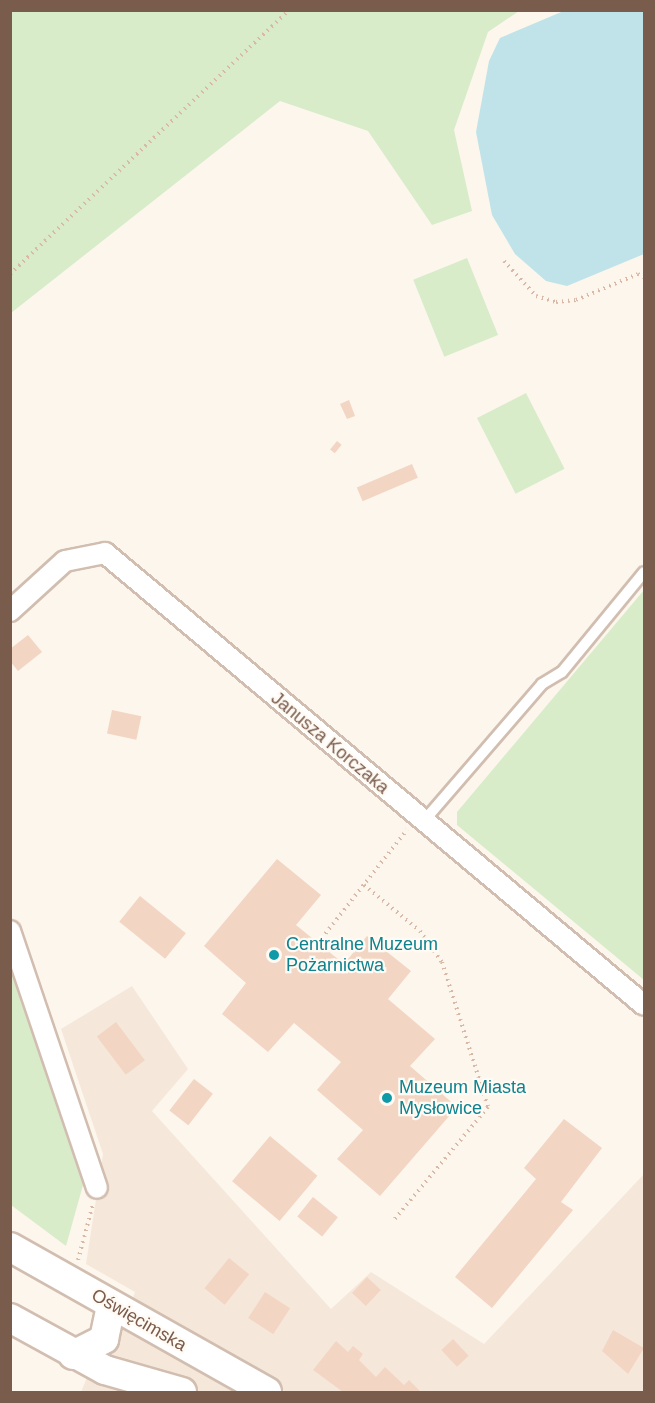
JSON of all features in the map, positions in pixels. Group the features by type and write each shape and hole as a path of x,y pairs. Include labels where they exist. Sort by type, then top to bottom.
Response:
{"main road":[{"name":"Oświęcimska","path":"10,1247 267,1392"},
{"path":"73,1355 104,1339 111,1305"},
{"path":"10,1318 73,1355 117,1374 182,1392"}],"street":[{"name":"Janusza Korczaka","path":"10,611 65,561 105,553 645,1005"},
{"path":"10,931 97,1188"}],"lane":[{"path":"420,819 542,684 562,672 645,572"}],"path":[{"path":"10,274 289,10"},
{"path":"504,261 537,296 556,302 576,300 638,274 645,277"},
{"path":"318,943 420,819"},
{"path":"364,885 420,931 442,962 488,1107 394,1220"},
{"path":"76,1263 92,1209"}],"shaded area":[{"path":"132,986 188,1069 152,1111 331,1309 371,1272 484,1344 644,1174 644,1392 81,1392 90,1370 119,1339 135,1292 86,1264 103,1154 61,1029"}],"green space":[{"path":"11,10 519,11 488,32 454,130 472,211 432,225 368,131 280,101 11,313"},
{"path":"467,258 498,335 444,357 413,280"},
{"path":"526,393 565,469 516,494 477,418"},
{"path":"644,590 644,980 457,825 457,812"},
{"path":"10,952 83,1185 66,1246 11,1205"}],"water":[{"path":"566,10 644,11 644,254 567,286 546,281 515,254 492,215 476,132 489,61 500,38"}],"building":[{"path":"349,400 355,416 347,419 340,404"},
{"path":"337,441 342,445 335,453 330,450"},
{"path":"412,464 418,478 363,501 357,487"},
{"path":"28,635 42,652 18,671 10,661 10,649"},
{"path":"112,710 141,716 136,740 107,733"},
{"path":"277,859 321,895 296,925 344,964 367,936 411,971 388,999 435,1039 410,1066 457,1107 380,1196 337,1159 363,1130 317,1090 341,1062 294,1023 268,1052 222,1014 246,983 204,946"},
{"path":"140,896 186,933 165,959 119,922"},
{"path":"116,1022 145,1060 126,1075 97,1036"},
{"path":"194,1079 213,1094 188,1125 169,1111"},
{"path":"564,1119 602,1148 561,1202 573,1210 492,1308 455,1277 536,1179 524,1168"},
{"path":"270,1136 317,1176 280,1221 232,1181"},
{"path":"313,1197 338,1217 322,1237 297,1216"},
{"path":"229,1258 249,1274 225,1305 204,1288"},
{"path":"367,1277 381,1290 366,1306 352,1293"},
{"path":"265,1292 290,1308 273,1334 248,1318"},
{"path":"613,1330 644,1348 628,1374 602,1351"},
{"path":"453,1339 469,1356 457,1367 441,1350"},
{"path":"336,1341 348,1352 353,1346 363,1354 359,1360 376,1377 385,1367 404,1385 409,1380 421,1392 343,1392 313,1370"}],"place":[{"name":"Centralne Muzeum Pożarnictwa","path":"274,955"},
{"name":"Muzeum Miasta Mysłowice","path":"387,1098"}]}
